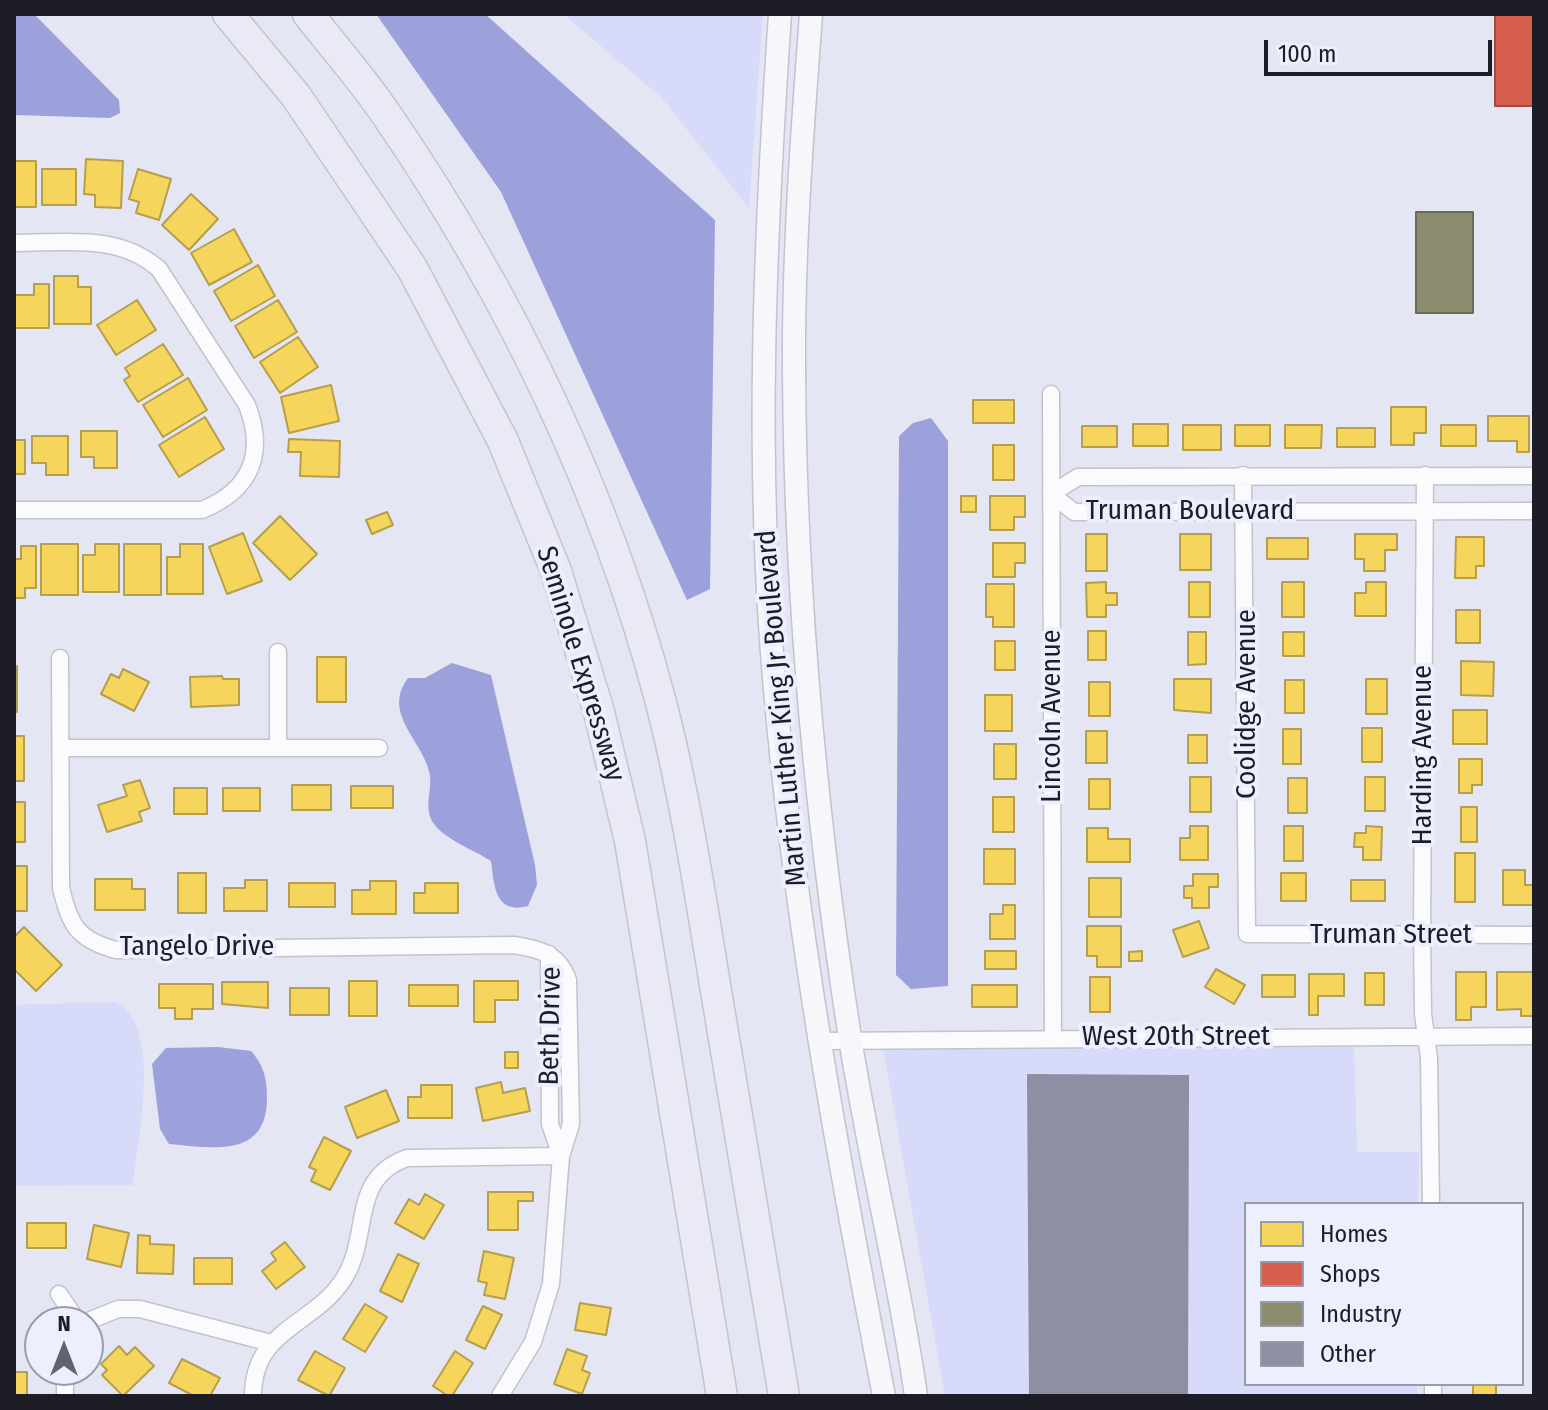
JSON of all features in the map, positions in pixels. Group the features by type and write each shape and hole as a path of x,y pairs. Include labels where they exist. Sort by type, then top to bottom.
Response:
{"highway":[{"name":"Seminole Expressway","path":"228,14 296,96 412,268 503,441 556,571 599,712 630,841 722,1396"},
{"path":"308,14 384,110 443,200 506,309 589,486 621,576 660,699 689,833 784,1396"}],"main road":[{"path":"779,20 810,21"},
{"name":"Martin Luther King Jr Boulevard","path":"779,20 764,251 763,478 774,677 818,1041 884,1396"},
{"name":"Martin Luther King Jr Boulevard","path":"810,21 801,150 795,317 796,474 813,750 850,1039 916,1396"}],"street":[{"path":"14,243 111,244 141,253 159,269 247,405 255,427 254,460 241,486 222,501 202,510 14,510"},
{"name":"Lincoln Avenue","path":"1051,394 1053,1038"},
{"name":"Coolidge Avenue","path":"1243,475 1246,511 1247,934"},
{"name":"Harding Avenue","path":"1425,475 1422,935 1431,1202"},
{"name":"Truman Boulevard","path":"1534,476 1078,477 1051,494 1074,512 1424,514 1534,511"},
{"path":"278,652 278,748"},
{"name":"Tangelo Drive","path":"60,658 61,887 66,913 90,943 116,950 514,945 549,954"},
{"path":"61,748 379,748"},
{"name":"Truman Street","path":"1247,934 1534,935"},
{"name":"Beth Drive","path":"500,1396 533,1342 551,1284 561,1156 571,1124 568,980 563,965 549,954"},
{"name":"West 20th Street","path":"818,1041 1534,1036"},
{"path":"253,1396 257,1366 271,1343 332,1295 343,1280 354,1258 374,1179 390,1164 407,1158 561,1156"},
{"path":"59,1294 67,1306"},
{"path":"104,1315 118,1309 140,1309 271,1343"}],"shaded area":[{"path":"563,14 763,14 749,208 662,98"},
{"path":"115,1002 130,1015 139,1034 143,1058 142,1113 133,1185 14,1186 14,1005"},
{"path":"1354,1045 1357,1152 1419,1152 1418,1202 1244,1202 1244,1386 1417,1386 1417,1396 945,1396 883,1048"}],"water":[{"path":"14,14 34,14 119,100 120,113 110,118 14,115"},
{"path":"376,14 485,14 715,220 710,589 687,600 501,192"},
{"path":"931,418 948,441 948,986 911,989 896,975 899,436 913,423"},
{"path":"452,663 491,675 535,865 537,885 528,906 517,908 503,902 495,888 491,861 446,835 431,818 428,806 430,775 399,704 408,678 425,678"},
{"path":"218,1047 251,1051 261,1066 267,1096 265,1116 258,1131 248,1140 235,1145 203,1147 169,1144 160,1129 152,1064 166,1048"}],"building: Homes":[{"path":"86,159 123,161 121,208 95,207 95,195 84,194"},
{"path":"14,161 36,161 36,207 14,207"},
{"path":"42,169 76,169 76,205 42,205"},
{"path":"138,169 171,179 159,220 136,213 139,202 129,199"},
{"path":"191,194 218,219 189,250 162,225"},
{"path":"234,229 252,262 209,285 191,253"},
{"path":"258,265 275,296 231,321 214,291"},
{"path":"54,276 78,276 78,287 91,287 91,324 54,324"},
{"path":"34,284 49,284 49,328 14,328 14,295 34,295"},
{"path":"137,300 156,330 116,355 97,325"},
{"path":"278,300 297,332 254,358 235,326"},
{"path":"298,337 318,367 280,393 260,362"},
{"path":"163,344 183,375 138,402 124,380 130,376 125,368"},
{"path":"188,378 207,410 163,437 143,405"},
{"path":"331,385 339,421 289,433 281,397"},
{"path":"973,400 1014,400 1014,423 973,423"},
{"path":"1391,407 1426,407 1426,433 1414,433 1414,445 1391,445"},
{"path":"1488,416 1529,416 1529,452 1517,452 1517,441 1488,441"},
{"path":"205,417 224,449 179,477 159,445"},
{"path":"1133,424 1168,424 1168,446 1133,446"},
{"path":"1183,425 1221,425 1221,450 1183,450"},
{"path":"1235,425 1270,425 1270,446 1235,446"},
{"path":"1285,425 1322,425 1321,448 1285,448"},
{"path":"1441,425 1476,425 1476,446 1441,446"},
{"path":"1082,426 1117,426 1117,447 1082,447"},
{"path":"1337,428 1375,428 1375,447 1337,447"},
{"path":"81,431 117,431 117,468 94,468 94,457 81,457"},
{"path":"32,436 68,436 68,475 46,475 46,463 32,463"},
{"path":"289,439 340,441 339,477 300,476 301,452 288,452"},
{"path":"14,440 25,440 25,474 14,474"},
{"path":"993,445 1014,445 1014,480 993,480"},
{"path":"961,496 976,496 976,512 961,512"},
{"path":"990,496 1025,496 1025,517 1014,517 1014,530 990,530"},
{"path":"387,512 393,525 372,534 366,520"},
{"path":"280,516 317,554 290,580 253,543"},
{"path":"243,533 262,581 227,594 209,547"},
{"path":"1086,534 1107,534 1107,571 1086,571"},
{"path":"1180,534 1211,534 1211,570 1180,570"},
{"path":"1355,534 1397,534 1397,550 1385,550 1385,571 1364,571 1364,559 1355,559"},
{"path":"1456,537 1484,537 1484,566 1476,566 1476,578 1455,578"},
{"path":"1267,538 1308,538 1308,559 1267,559"},
{"path":"993,543 1025,543 1025,563 1015,563 1015,577 993,577"},
{"path":"41,544 78,544 78,595 41,595"},
{"path":"95,544 119,544 119,592 83,592 83,555 95,555"},
{"path":"124,544 161,544 161,595 124,595"},
{"path":"180,544 203,544 203,594 167,594 167,557 180,557"},
{"path":"21,546 36,546 36,588 25,588 25,598 14,598 14,559 21,559"},
{"path":"1106,582 1106,593 1117,593 1117,605 1106,605 1106,617 1087,617 1086,583"},
{"path":"1189,582 1210,582 1210,617 1189,617"},
{"path":"1282,582 1304,582 1304,617 1282,617"},
{"path":"1366,582 1386,582 1386,616 1355,616 1355,593 1366,593"},
{"path":"986,584 1014,584 1014,627 993,627 993,617 986,617"},
{"path":"1456,610 1480,610 1480,643 1456,643"},
{"path":"1088,631 1106,631 1106,660 1088,660"},
{"path":"1188,632 1206,632 1206,664 1188,665"},
{"path":"1283,632 1304,632 1304,656 1283,656"},
{"path":"995,641 1015,641 1015,670 995,670"},
{"path":"317,657 346,657 346,702 317,702"},
{"path":"1461,661 1494,662 1493,696 1461,695"},
{"path":"14,666 17,666 17,712 14,712"},
{"path":"123,669 149,682 134,711 101,694 111,674 119,678"},
{"path":"222,676 223,679 239,679 239,705 191,707 190,677"},
{"path":"1174,679 1211,679 1211,713 1174,710"},
{"path":"1366,679 1387,679 1387,714 1366,714"},
{"path":"1285,680 1304,680 1304,713 1285,713"},
{"path":"1089,682 1110,682 1110,716 1089,716"},
{"path":"985,695 1012,695 1012,731 985,731"},
{"path":"1453,710 1487,710 1487,744 1453,744"},
{"path":"1362,728 1382,728 1382,762 1362,762"},
{"path":"1283,729 1301,729 1301,764 1283,764"},
{"path":"1086,731 1107,731 1107,763 1086,763"},
{"path":"1188,735 1207,735 1207,763 1188,763"},
{"path":"14,736 24,736 24,781 14,781"},
{"path":"994,744 1016,744 1016,779 994,779"},
{"path":"1459,759 1482,759 1482,785 1472,785 1472,793 1459,793"},
{"path":"1190,777 1211,777 1211,812 1190,812"},
{"path":"1365,777 1385,777 1385,811 1365,811"},
{"path":"1288,778 1307,778 1307,813 1288,813"},
{"path":"1089,779 1110,779 1110,809 1089,809"},
{"path":"140,780 150,808 139,812 142,821 107,832 98,805 127,796 123,785"},
{"path":"292,785 331,785 331,810 292,810"},
{"path":"351,786 393,786 393,808 351,808"},
{"path":"174,788 207,788 207,814 174,814"},
{"path":"223,788 260,788 260,811 223,811"},
{"path":"993,797 1014,797 1014,832 993,832"},
{"path":"14,802 25,802 25,842 14,842"},
{"path":"1461,807 1477,807 1477,842 1461,842"},
{"path":"1190,826 1208,826 1208,860 1180,860 1180,838 1190,838"},
{"path":"1284,826 1303,826 1303,861 1284,861"},
{"path":"1366,826 1382,827 1381,860 1363,860 1363,847 1354,847 1355,833 1366,833"},
{"path":"1087,828 1108,828 1108,839 1130,839 1130,862 1087,862"},
{"path":"984,849 1015,849 1015,884 984,884"},
{"path":"1455,853 1475,853 1475,902 1455,902"},
{"path":"14,866 27,866 27,911 14,911"},
{"path":"1503,870 1525,870 1525,885 1534,885 1534,905 1503,905"},
{"path":"178,873 206,873 206,913 178,913"},
{"path":"1281,873 1306,873 1306,901 1281,901"},
{"path":"1193,874 1218,874 1218,887 1209,887 1209,908 1192,908 1192,898 1184,898 1184,886 1193,886"},
{"path":"1089,878 1121,878 1121,917 1089,917"},
{"path":"95,879 132,879 132,889 145,889 145,910 95,910"},
{"path":"245,880 267,880 267,911 224,911 224,888 245,888"},
{"path":"1351,880 1385,880 1385,901 1351,901"},
{"path":"370,881 396,881 396,914 352,914 352,890 370,890"},
{"path":"289,883 335,883 335,907 289,907"},
{"path":"425,883 458,883 458,913 414,913 414,893 425,893"},
{"path":"1003,905 1015,905 1015,939 990,939 990,914 1003,914"},
{"path":"1199,921 1209,948 1183,957 1173,930"},
{"path":"1087,926 1121,926 1121,967 1097,967 1097,956 1087,956"},
{"path":"24,927 62,965 36,991 14,969 14,937"},
{"path":"985,951 1016,951 1016,969 985,969"},
{"path":"1142,951 1142,961 1129,961 1129,952"},
{"path":"1216,969 1245,985 1234,1004 1205,987"},
{"path":"1456,972 1486,972 1486,1007 1471,1007 1471,1020 1456,1020"},
{"path":"1497,972 1534,972 1534,1016 1521,1016 1521,1009 1497,1010"},
{"path":"1365,973 1384,973 1384,1005 1365,1005"},
{"path":"1309,974 1344,974 1344,996 1318,996 1318,1015 1309,1015"},
{"path":"1262,975 1295,975 1295,997 1262,997"},
{"path":"1090,977 1110,977 1110,1012 1090,1012"},
{"path":"349,981 377,981 377,1016 349,1016"},
{"path":"474,981 518,981 518,1000 495,1000 495,1022 474,1022"},
{"path":"222,982 268,982 268,1008 222,1004"},
{"path":"159,984 213,984 213,1009 192,1009 192,1019 175,1019 175,1008 159,1008"},
{"path":"409,985 458,985 458,1006 409,1006"},
{"path":"972,985 1017,985 1017,1007 972,1007"},
{"path":"290,988 329,988 329,1015 290,1015"},
{"path":"505,1052 518,1052 518,1068 505,1068"},
{"path":"501,1082 503,1093 525,1088 530,1111 483,1121 476,1088"},
{"path":"421,1085 452,1085 452,1118 408,1118 408,1097 421,1097"},
{"path":"386,1090 399,1121 357,1138 345,1107"},
{"path":"324,1137 351,1151 330,1190 311,1181 316,1170 309,1167"},
{"path":"488,1192 533,1192 533,1201 518,1201 518,1230 488,1230"},
{"path":"425,1194 444,1205 424,1239 395,1223 409,1199 419,1205"},
{"path":"27,1223 66,1223 66,1248 27,1248"},
{"path":"94,1225 129,1233 121,1267 87,1259"},
{"path":"138,1235 150,1236 150,1244 174,1245 173,1274 137,1273"},
{"path":"285,1242 305,1267 276,1289 262,1271 276,1260 271,1253"},
{"path":"484,1251 514,1258 505,1299 484,1295 487,1283 478,1281"},
{"path":"398,1254 419,1264 402,1302 380,1291"},
{"path":"194,1258 232,1258 232,1284 194,1284"},
{"path":"580,1303 611,1308 606,1335 575,1330"},
{"path":"365,1304 387,1317 365,1352 343,1339"},
{"path":"483,1306 502,1315 485,1349 466,1340"},
{"path":"119,1346 127,1355 135,1347 154,1366 123,1396 104,1377 107,1370 104,1361"},
{"path":"567,1349 587,1356 582,1370 590,1373 582,1394 554,1384"},
{"path":"315,1351 345,1368 329,1396 298,1380"},
{"path":"455,1351 473,1363 452,1396 448,1396 433,1386"},
{"path":"182,1359 220,1378 210,1396 194,1396 169,1383"},
{"path":"14,1372 24,1372 27,1396 14,1396"},
{"path":"1473,1386 1496,1386 1496,1396 1473,1396"}],"building: Shops":[{"path":"1495,14 1534,14 1534,106 1495,106"}],"building: Industry":[{"path":"1416,212 1473,212 1473,313 1416,313"}],"building: Other":[{"path":"1027,1074 1189,1075 1188,1396 1029,1396"}]}
